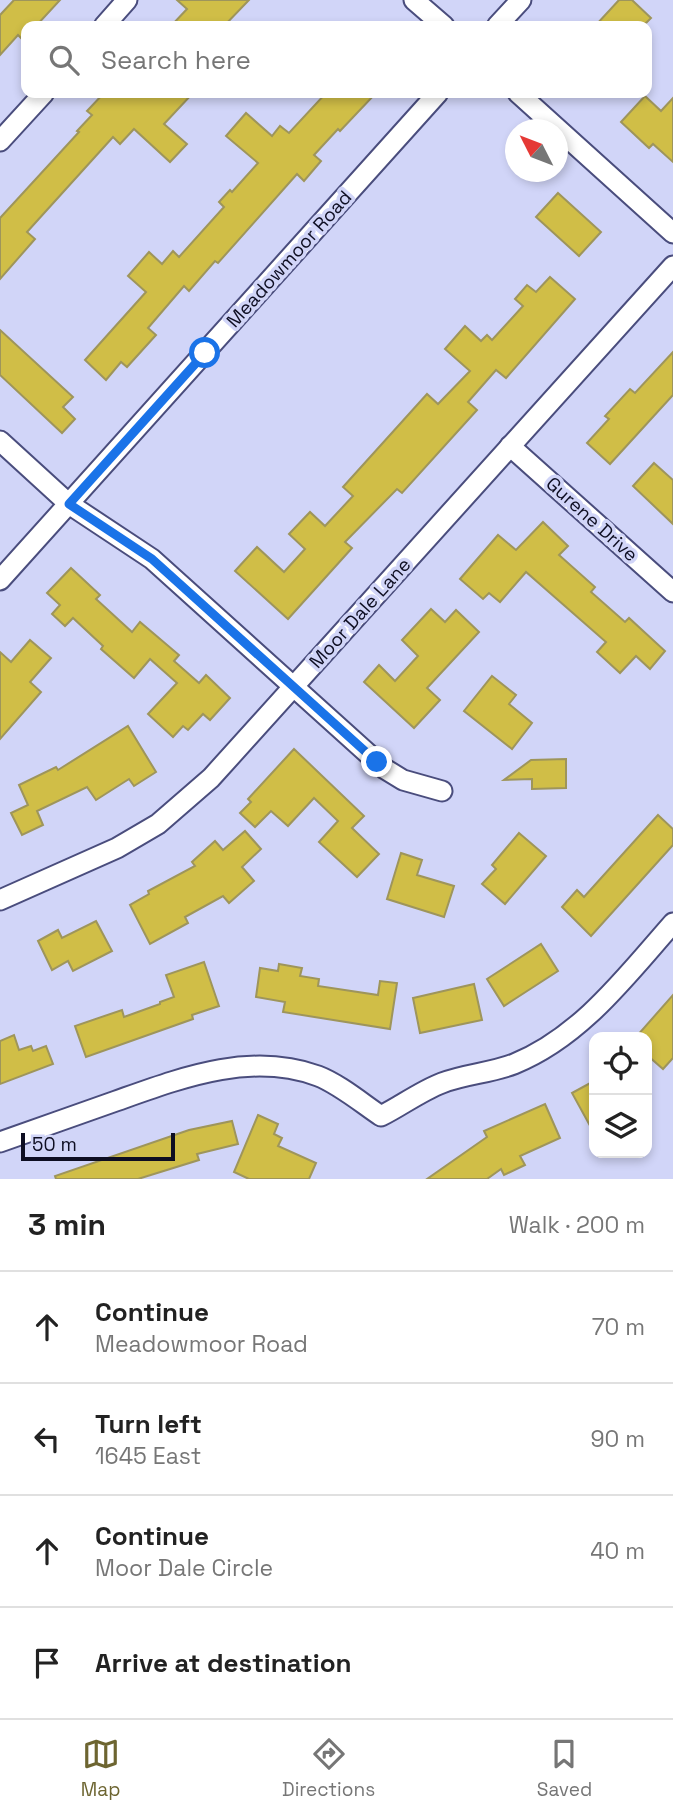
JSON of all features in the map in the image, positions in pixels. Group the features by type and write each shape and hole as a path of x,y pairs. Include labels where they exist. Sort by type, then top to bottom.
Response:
{"street":[{"path":"108,21 127,0"},
{"path":"415,0 438,21"},
{"path":"502,21 521,0"},
{"path":"0,141 39,98"},
{"name":"Meadowmoor Road","path":"0,580 434,98"},
{"path":"523,98 673,233"},
{"name":"Moor Dale Lane","path":"0,900 117,848 158,824 211,778 673,266"},
{"path":"0,441 69,504 142,551 385,769 402,780 442,791"},
{"name":"Gurene Drive","path":"510,446 673,592"},
{"path":"0,1142 175,1081 238,1066 292,1069 321,1077 381,1116 442,1083 515,1064 547,1046 579,1023 613,990 673,923"}],"building":[{"path":"14,0 60,0 41,21 21,21 21,38 18,35 0,55 0,15"},
{"path":"177,0 249,0 229,21 176,21 187,9"},
{"path":"619,0 632,0 651,18 648,21 600,21"},
{"path":"99,98 188,98 164,124 187,144 170,162 134,129 120,144 113,137 27,232 35,239 0,279 0,218 79,132 77,131 92,115 87,111"},
{"path":"321,98 371,98 314,155 321,161 304,181 297,174 218,263 215,261 189,291 184,286 148,328 156,335 127,367 121,362 106,380 85,360 146,292 128,276 149,252 162,264 173,251 179,257 224,207 219,202 230,190 232,192 258,163 226,136 246,113 272,136 280,126 289,133"},
{"path":"643,98 647,98 661,111 673,98 673,162 653,144 649,148 621,122"},
{"path":"558,193 601,232 579,256 536,217"},
{"path":"550,277 575,299 506,378 496,370 468,402 477,410 402,493 397,489 345,542 352,548 288,619 235,571 257,547 284,572 305,549 289,534 310,512 325,526 353,496 343,487 427,394 438,404 470,371 445,349 465,326 481,341 487,335 492,340 523,306 515,299 527,285 536,292"},
{"path":"0,330 73,397 63,407 75,419 62,433 0,375"},
{"path":"673,352 673,395 610,464 587,443 609,419 605,416 630,389 635,393"},
{"path":"654,463 673,480 673,524 633,486"},
{"path":"543,522 568,546 559,555 595,587 591,592 625,622 629,618 665,651 650,669 636,656 620,673 597,652 606,642 526,572 500,602 489,593 483,599 460,579 498,535 516,550"},
{"path":"71,568 100,595 96,599 132,632 140,622 179,655 174,661 199,683 206,675 230,698 210,720 203,714 188,730 183,726 173,737 148,714 177,683 150,659 134,678 101,649 103,646 73,618 65,626 52,614 60,605 47,593"},
{"path":"431,609 445,622 456,610 479,632 427,688 440,700 414,728 364,682 379,665 395,681 418,656 402,640"},
{"path":"30,640 51,658 30,682 41,692 0,739 0,652 11,662"},
{"path":"492,676 516,695 509,704 532,723 512,749 464,711"},
{"path":"128,726 156,772 134,786 129,779 96,800 87,787 37,811 43,825 22,835 11,813 28,805 19,785 56,767 58,770"},
{"path":"294,749 364,816 352,828 379,854 357,877 319,842 338,821 314,798 288,826 271,811 255,827 240,813 251,802 248,799"},
{"path":"566,759 566,788 532,789 532,779 504,780 531,760"},
{"path":"658,815 673,829 673,845 591,936 562,907 577,890 584,897"},
{"path":"245,831 261,849 242,867 254,881 229,903 223,896 185,917 188,923 150,944 130,905 149,894 148,891 195,866 192,862 215,841 223,850"},
{"path":"519,833 546,856 505,904 482,884 496,869 492,865"},
{"path":"401,853 422,860 417,875 454,886 444,917 387,899"},
{"path":"96,921 112,951 73,971 68,961 52,970 38,941 58,930 62,938"},
{"path":"541,944 558,971 504,1006 487,979"},
{"path":"204,962 219,1006 192,1015 193,1019 86,1057 75,1026 122,1010 124,1017 160,1004 174,997 166,975"},
{"path":"279,964 302,968 300,976 319,979 318,986 378,995 380,981 397,983 390,1029 283,1012 285,1002 256,997 260,968 278,971"},
{"path":"474,984 482,1020 420,1033 413,998"},
{"path":"673,995 673,1058 663,1069 652,1059 652,1032 640,1032"},
{"path":"14,1035 19,1050 31,1046 33,1051 46,1046 53,1064 0,1084 0,1041"},
{"path":"589,1084 589,1124 572,1093"},
{"path":"545,1104 560,1138 520,1156 525,1165 504,1175 501,1169 487,1179 427,1179 487,1137 484,1131"},
{"path":"258,1115 278,1124 274,1134 282,1138 278,1146 316,1163 309,1179 249,1179 234,1172"},
{"path":"232,1121 238,1144 197,1154 199,1160 138,1179 56,1179 55,1176 189,1130"}],"route":[{"path":"205,353 69,504 152,559 377,762"}]}
